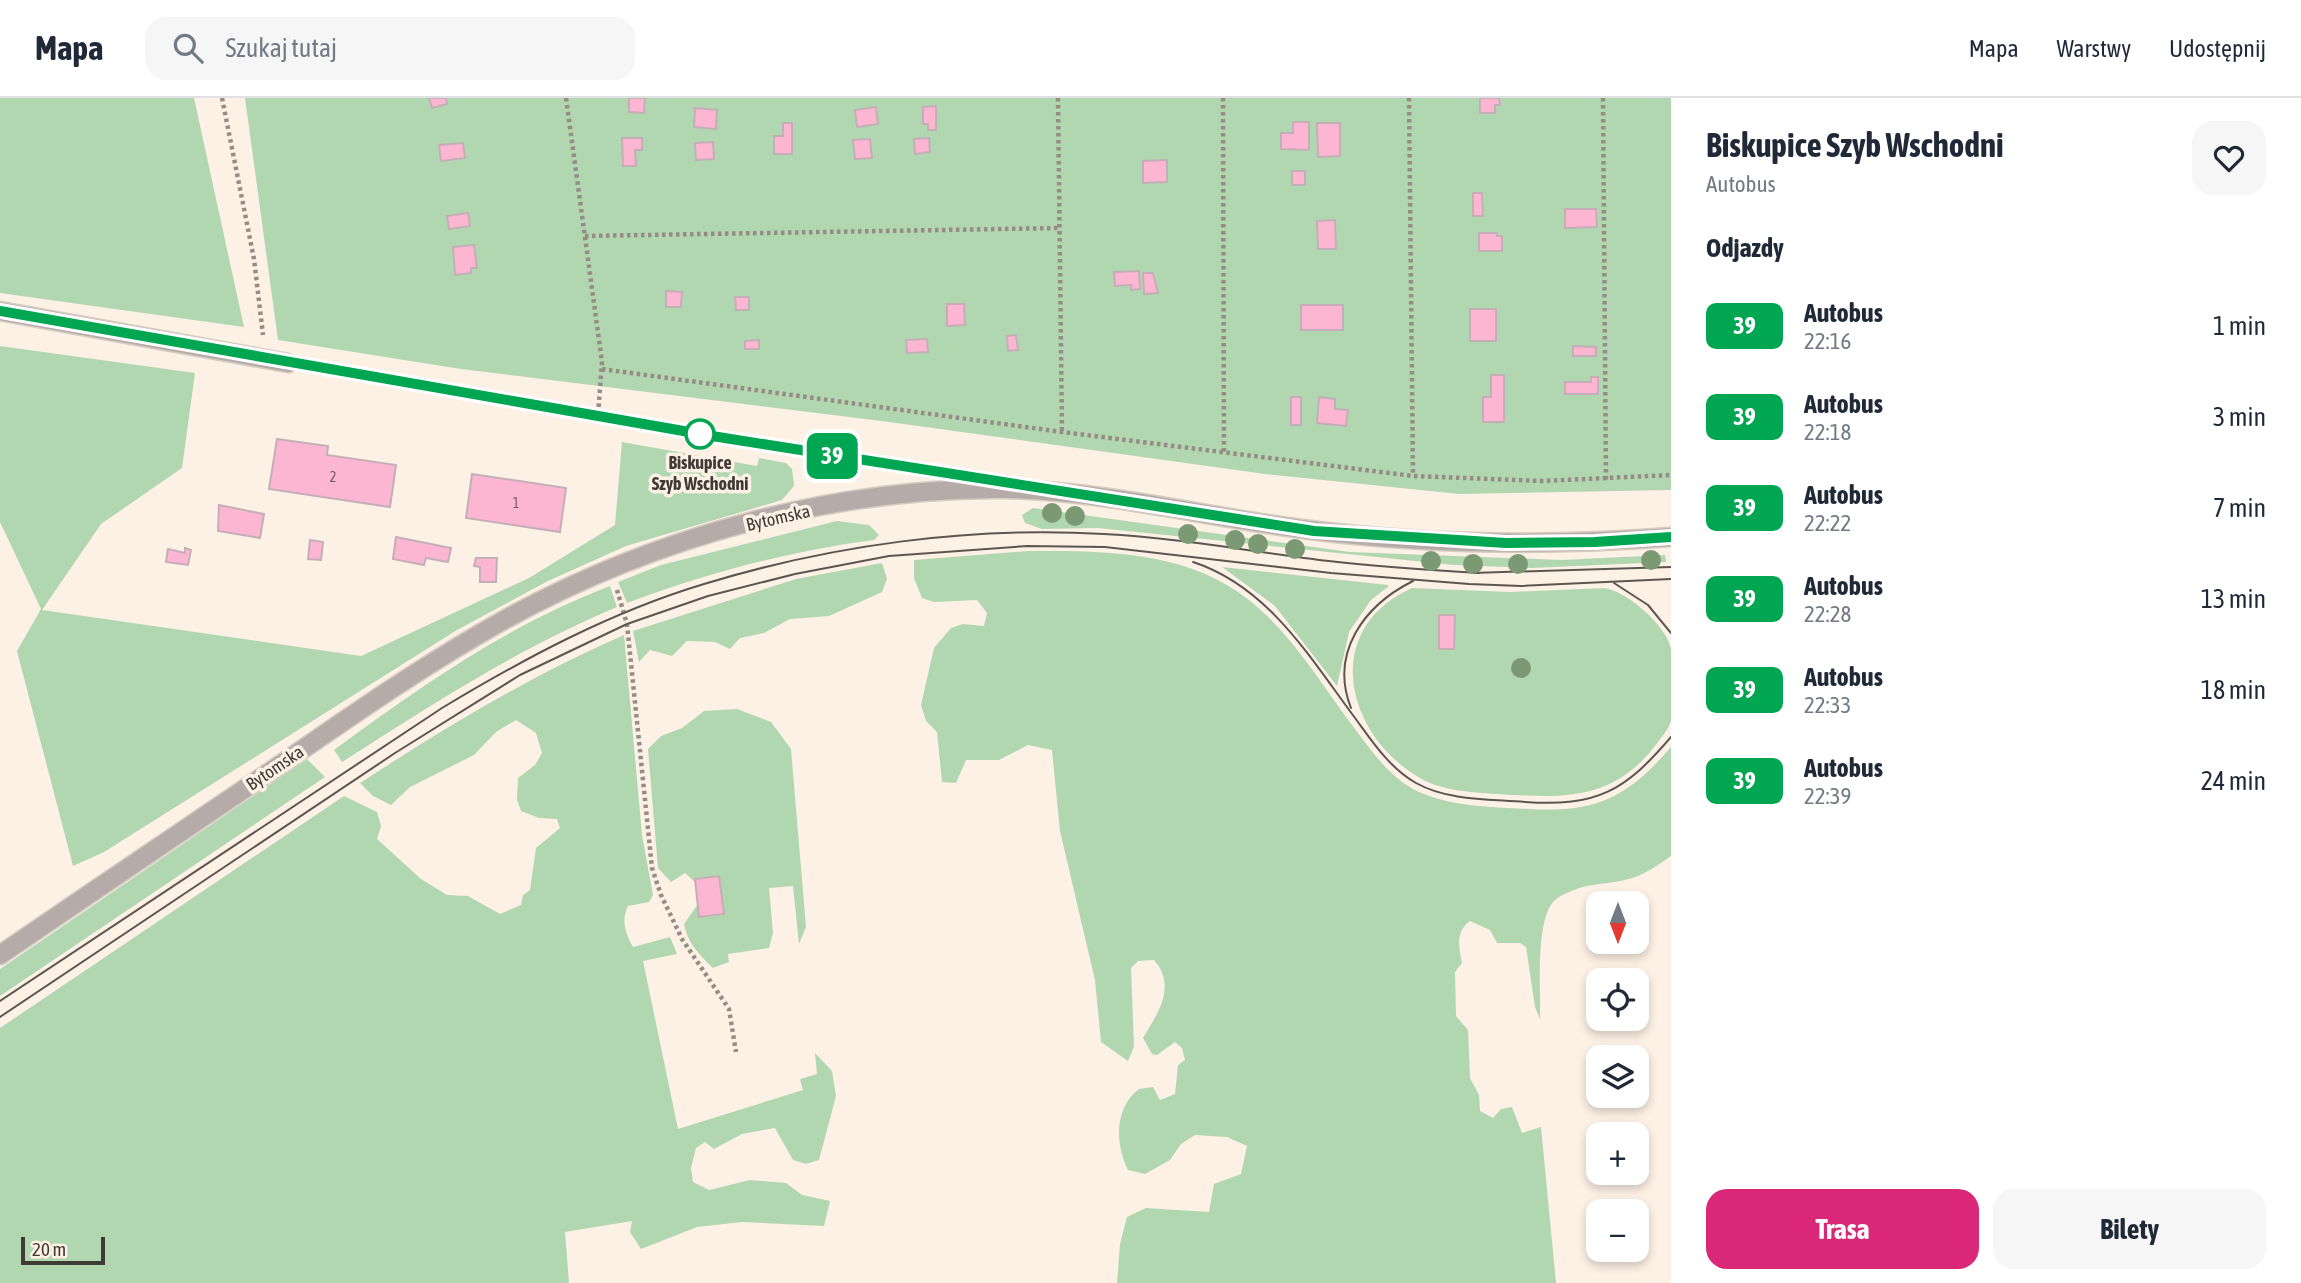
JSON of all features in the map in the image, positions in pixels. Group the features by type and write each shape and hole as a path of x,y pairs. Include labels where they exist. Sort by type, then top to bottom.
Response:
{"street":[{"path":"0,311 288,363"},
{"name":"Bytomska","path":"0,955 407,679 508,618 610,569 713,534 771,518 895,495 1012,489 1086,496 1314,531 1396,538 1562,543 1671,537"}],"path":[{"path":"222,98 254,259 265,359"},
{"path":"566,98 602,369 598,415"},
{"path":"1058,98 1062,432"},
{"path":"1223,98 1224,453"},
{"path":"1409,98 1413,476"},
{"path":"1603,98 1606,480"},
{"path":"585,236 1060,228"},
{"path":"602,369 1062,432 1413,476 1542,481 1671,475"},
{"path":"610,569 627,624 652,867 660,895 682,939 729,1009 736,1052"}],"green space":[{"path":"0,98 194,98 244,327 0,293"},
{"path":"245,98 1671,98 1671,490 1459,494 1265,474 889,422 461,369 278,340"},
{"path":"0,346 195,373 182,468 101,524 42,610 361,656 529,578 615,525 622,442 757,466 759,458 786,463 792,469 794,486 782,500 626,546 548,581 457,630 104,852 73,866 17,651 41,609 0,522"},
{"path":"1033,508 1350,552 1562,560 1665,555 1666,562 1532,568 1454,565 1098,528 1042,529 1025,523 1022,515"},
{"path":"837,521 869,525 879,535 874,540 749,564 627,603 618,582 661,565"},
{"path":"1028,551 1110,553 1163,561 1214,578 1238,592 1256,605 1287,638 1383,765 1409,787 1445,801 1552,810 1592,805 1608,799 1640,779 1671,747 1671,856 1639,876 1583,887 1564,894 1553,902 1547,912 1541,941 1540,1019 1535,1007 1526,947 1520,943 1497,943 1490,930 1470,921 1460,935 1462,963 1455,972 1456,1016 1468,1030 1470,1078 1479,1095 1480,1111 1493,1118 1501,1109 1512,1107 1522,1133 1541,1127 1556,1283 1117,1283 1120,1244 1127,1217 1146,1208 1209,1212 1214,1184 1241,1174 1247,1146 1227,1137 1195,1135 1181,1144 1170,1160 1145,1174 1128,1170 1119,1138 1125,1106 1139,1089 1153,1087 1160,1100 1175,1094 1178,1065 1185,1060 1182,1048 1175,1042 1157,1055 1152,1054 1143,1038 1163,999 1165,990 1161,970 1154,960 1138,961 1131,968 1134,1047 1128,1061 1101,1042 1095,980 1060,831 1052,750 1028,745 999,760 966,760 956,783 942,782 937,732 926,721 921,705 934,648 951,628 963,624 984,626 987,613 977,600 934,602 922,598 914,578 914,560"},
{"path":"882,563 887,579 882,592 829,616 790,619 764,633 740,638 730,649 715,642 687,641 672,656 650,650 639,662 633,631 796,579"},
{"path":"1222,567 1389,586 1371,600 1349,632 1337,686 1275,606"},
{"path":"610,586 617,607 510,659 342,762 334,750 433,680 501,638"},
{"path":"1412,588 1510,592 1604,588 1624,596 1654,620 1671,649 1671,721 1668,728 1650,752 1632,769 1614,782 1594,790 1550,796 1525,796 1454,790 1424,780 1391,755 1372,732 1359,706 1353,679 1355,653 1365,628 1384,606"},
{"path":"624,635 642,835 653,895 649,902 628,906 625,927 633,947 670,937 677,954 643,961 678,1129 803,1090 800,1079 817,1074 815,1053 832,1071 836,1096 819,1160 806,1164 793,1160 775,1128 742,1134 714,1149 705,1142 696,1148 691,1168 693,1182 709,1190 750,1180 786,1183 802,1195 830,1201 824,1226 742,1222 697,1227 641,1249 630,1232 632,1221 565,1232 569,1283 0,1283 0,1028 344,796 377,812 381,826 377,839 421,879 447,895 468,896 500,914 521,905 523,895 530,890 536,848 560,828 557,819 539,818 521,811 517,800 518,778 535,765 542,753 536,733 516,720 496,732 474,755 410,787 391,805 373,796 360,783 489,703"},
{"path":"737,709 771,722 791,749 806,927 799,944 793,886 769,888 773,933 769,948 728,954 729,962 713,968 691,943 684,924 698,904 723,914 719,877 696,879 695,882 685,873 671,882 658,868 648,749 661,736 682,728 704,711"},
{"path":"307,759 325,777 0,996 0,969"}],"building":[{"path":"429,98 446,98 447,104 432,108"},
{"path":"629,98 645,98 644,113 629,112"},
{"path":"1480,98 1499,98 1500,105 1495,105 1495,113 1480,113"},
{"path":"936,106 936,130 928,130 928,124 923,124 923,107"},
{"path":"876,107 878,124 857,127 855,110"},
{"path":"695,108 717,110 716,129 694,127"},
{"path":"1293,122 1309,122 1309,150 1281,149 1281,133 1293,133"},
{"path":"783,123 792,123 792,154 774,154 774,136 783,136"},
{"path":"1317,123 1340,123 1340,156 1318,157"},
{"path":"622,138 642,138 642,150 635,150 636,166 623,166"},
{"path":"929,138 930,152 915,154 914,139"},
{"path":"870,139 872,158 855,159 853,140"},
{"path":"713,142 714,159 696,160 695,143"},
{"path":"463,143 465,158 441,161 439,145"},
{"path":"1167,160 1167,182 1143,183 1143,161"},
{"path":"1292,171 1305,171 1305,185 1292,185"},
{"path":"1473,193 1482,193 1483,216 1473,216"},
{"path":"1565,209 1596,209 1597,227 1565,228"},
{"path":"468,213 470,226 449,229 447,216"},
{"path":"1335,220 1336,249 1318,249 1317,221"},
{"path":"1479,233 1497,233 1497,236 1502,236 1502,251 1479,251"},
{"path":"474,245 477,268 471,268 471,273 455,275 453,247"},
{"path":"1139,271 1140,289 1131,290 1131,285 1115,286 1114,272"},
{"path":"1143,273 1153,273 1158,293 1144,294"},
{"path":"666,291 682,292 681,307 666,307"},
{"path":"735,297 749,297 749,310 736,310"},
{"path":"947,304 964,304 965,325 947,326"},
{"path":"1301,305 1343,305 1343,330 1301,330"},
{"path":"1470,309 1496,309 1496,341 1470,341"},
{"path":"1016,335 1018,350 1008,351 1007,336"},
{"path":"927,339 928,352 907,353 906,340"},
{"path":"759,340 759,349 745,349 745,341"},
{"path":"1573,346 1596,347 1596,356 1573,356"},
{"path":"1491,375 1504,375 1504,422 1483,422 1483,397 1491,397"},
{"path":"1591,377 1598,377 1598,394 1565,394 1565,382 1591,382"},
{"path":"1291,397 1301,397 1301,425 1291,425"},
{"path":"1319,397 1335,399 1335,409 1348,410 1346,426 1317,423"},
{"path":"277,439 328,446 327,455 396,465 390,507 269,489"},
{"path":"472,474 566,488 560,532 466,518"},
{"path":"219,505 264,514 260,538 218,531"},
{"path":"396,537 451,548 448,562 426,558 424,565 393,559"},
{"path":"310,540 323,542 321,560 308,559"},
{"path":"185,548 191,550 188,565 166,562 168,549 185,553"},
{"path":"476,558 497,558 496,582 480,582 480,567 474,566"},
{"path":"1439,615 1455,615 1454,649 1439,649"},
{"path":"719,876 724,914 699,917 695,879"}],"tram line":[{"path":"0,1001 473,689 602,622 669,595 752,570 902,541 1054,532 1132,536 1348,563 1479,573"},
{"path":"0,1017 395,753 520,675 627,624 708,596 795,574 889,556 1027,546 1105,547 1331,573 1469,584 1521,586 1671,579"},
{"path":"1193,562 1245,589 1267,608 1306,651 1384,756 1399,771 1428,789 1469,798 1525,802 1572,802 1591,798 1624,783 1671,737"},
{"path":"1472,573 1671,567"},
{"path":"1351,708 1345,687 1345,668 1348,650 1356,632 1380,603 1413,581"},
{"path":"1614,583 1648,605 1671,633"}],"bus line":[{"name":"39","path":"0,311 712,436 1314,531 1506,543 1595,542 1671,537"}],"place":[{"name":"Biskupice Szyb Wschodni","path":"700,434"}]}
